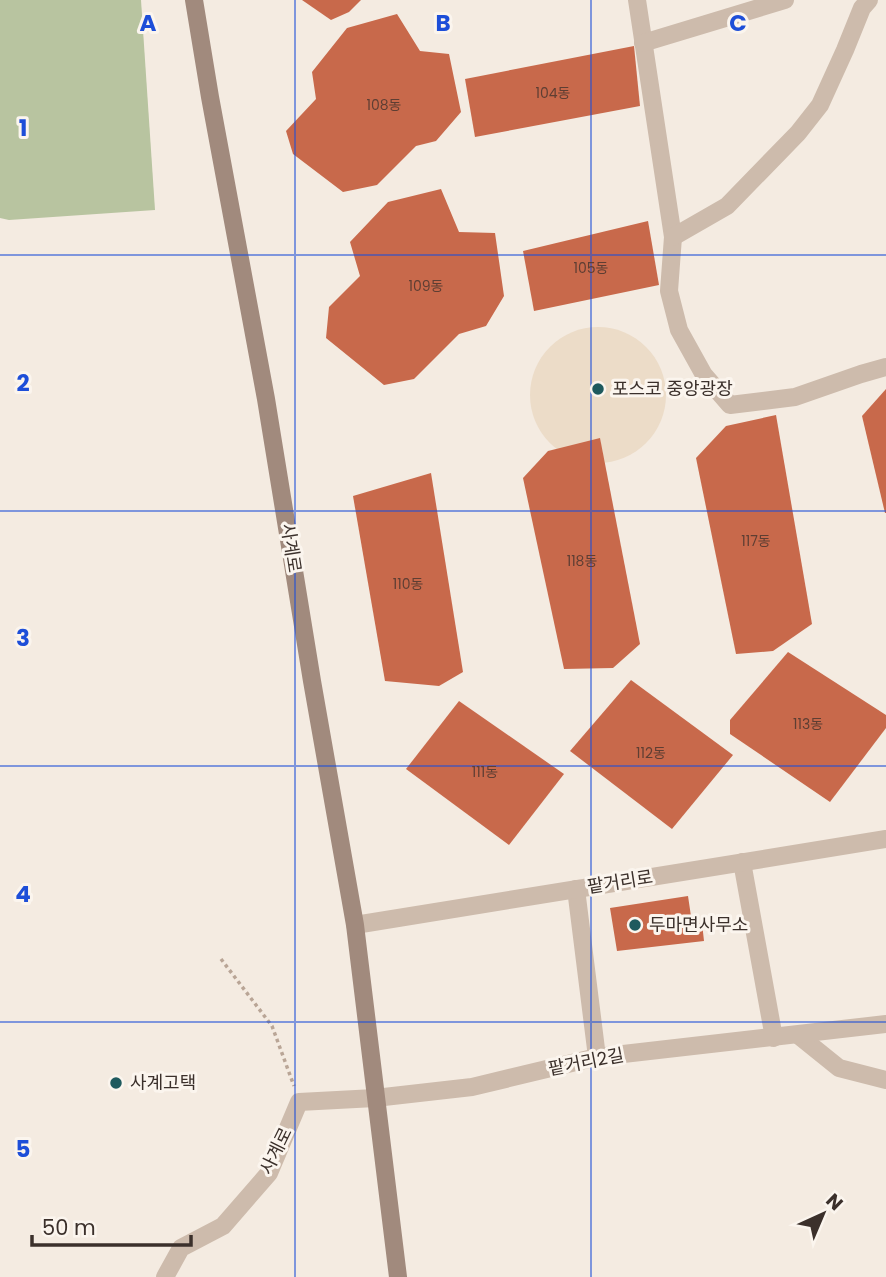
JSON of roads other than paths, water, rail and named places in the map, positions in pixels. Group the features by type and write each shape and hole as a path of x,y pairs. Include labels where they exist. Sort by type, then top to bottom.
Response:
{"main road":[{"name":"사계로","path":"194,0 266,400 355,925 398,1277"}],"street":[{"path":"637,0 673,237 669,291 679,331 704,375 730,405 795,397 886,368"},
{"path":"643,43 785,0"},
{"path":"673,237 727,206 799,133 820,105 862,8 869,0"},
{"name":"팥거리로","path":"355,925 886,839"},
{"path":"742,862 774,1038"},
{"path":"576,889 597,1057"},
{"name":"팥거리2길","path":"375,1098 472,1087 597,1057 886,1024"},
{"path":"798,1035 839,1068 886,1080"},
{"name":"사계로","path":"165,1277 181,1248 223,1226 269,1173 299,1101 375,1098"}],"place":[{"name":"포스코 중앙광장","path":"598,389"},
{"name":"두마면사무소","path":"635,925"},
{"name":"사계고택","path":"116,1083"}]}
